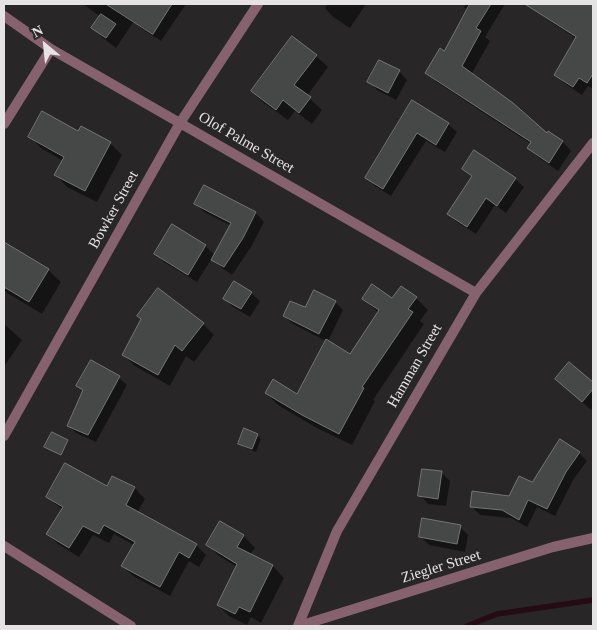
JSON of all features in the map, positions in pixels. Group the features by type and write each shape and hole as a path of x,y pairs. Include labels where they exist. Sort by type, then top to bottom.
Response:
{"street":[{"name":"Bowker Street","path":"4,436 180,123 258,4"},
{"name":"Olof Palme Street","path":"4,16 51,49 476,293"},
{"path":"4,124 51,49"},
{"name":"Hamman Street","path":"298,626 337,530 476,293 593,143"},
{"name":"Ziegler Street","path":"298,626 553,547 593,538"},
{"path":"4,546 131,626"}],"building":[{"path":"106,4 172,4 153,34"},
{"path":"470,4 491,4 476,28 481,31 462,66 513,103 547,133 548,131 563,141 549,163 527,148 531,142 425,73 440,48 444,51"},
{"path":"525,4 593,4 593,74 587,83 579,78 573,87 554,75 576,37"},
{"path":"101,14 116,24 106,38 91,28"},
{"path":"292,36 317,55 294,85 311,97 299,113 283,100 276,110 251,91"},
{"path":"379,60 400,70 388,93 367,82"},
{"path":"412,100 449,123 436,145 417,133 383,189 365,178"},
{"path":"42,111 78,131 81,126 111,142 85,191 54,175 64,157 28,137"},
{"path":"474,150 516,178 497,206 486,198 467,227 447,214 472,176 462,169"},
{"path":"204,185 256,212 243,238 224,267 211,260 231,223 194,204"},
{"path":"172,224 206,245 188,275 154,254"},
{"path":"4,242 49,269 29,302 4,287"},
{"path":"234,281 252,292 241,309 223,299"},
{"path":"372,284 392,298 401,286 417,297 408,309 413,312 362,387 364,388 339,434 265,393 273,379 297,394 326,339 350,354 379,310 362,299"},
{"path":"158,288 204,323 182,351 175,345 158,375 122,355 141,319 137,316"},
{"path":"314,290 336,301 319,334 283,316 290,301 305,307"},
{"path":"91,360 120,376 88,435 67,426 83,390 76,386"},
{"path":"569,362 593,382 593,389 582,402 555,379"},
{"path":"244,428 258,434 252,449 238,444"},
{"path":"52,432 68,440 61,455 44,447"},
{"path":"560,439 580,452 566,472 547,509 528,500 519,520 502,510 470,507 472,491 509,496 519,476 532,482"},
{"path":"65,463 107,486 112,476 135,487 126,505 197,544 189,558 179,552 160,587 121,566 135,542 104,525 99,534 83,526 69,548 46,534 63,507 46,497"},
{"path":"422,469 442,471 438,499 418,496"},
{"path":"422,518 461,525 457,544 419,537"},
{"path":"220,521 244,535 237,547 273,565 250,612 239,607 235,614 217,605 237,564 206,545"}],"waterway":[{"path":"467,626 497,614 593,600"}]}
